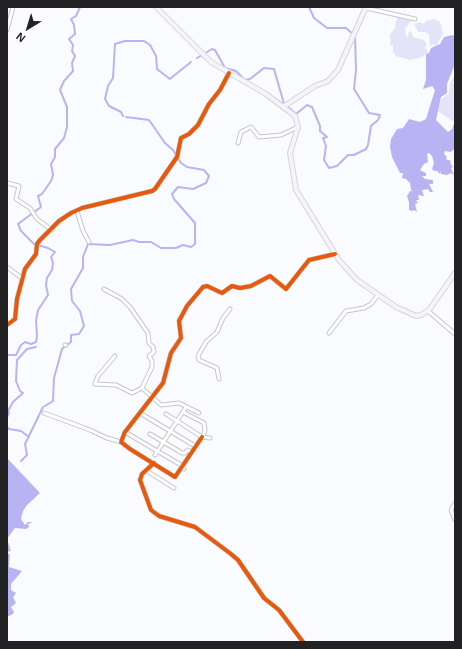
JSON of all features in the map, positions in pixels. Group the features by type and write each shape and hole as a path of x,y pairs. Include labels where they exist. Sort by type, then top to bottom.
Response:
{"main road":[{"path":"156,7 203,55 215,65 263,92 283,106 296,118 298,128 290,153 296,188 335,254 353,277 402,310 418,316 428,311 455,273"},
{"path":"283,106 315,86 328,81 338,70 366,8"}],"street":[{"path":"7,30 14,7"},
{"path":"366,8 415,19"},
{"path":"7,325 15,319 17,299 26,266 34,258 37,245 65,216 82,208 152,191 178,156 181,138 189,134 198,125 229,74"},
{"path":"238,143 242,132 251,127 259,137 282,134 298,128"},
{"path":"7,183 19,186 15,198 33,213 37,219 52,230"},
{"path":"77,211 83,231 89,242"},
{"path":"122,442 124,432 163,383 171,353 181,338 179,323 180,317 203,287 211,287 222,293 232,286 240,288 251,286 270,276 286,288 310,260 335,254"},
{"path":"7,267 23,279"},
{"path":"104,289 122,299 130,307 148,333 149,343 153,347 154,352 149,356 152,361 152,367 142,388 132,393 116,385 95,384 95,381 101,371 115,356"},
{"path":"329,333 346,311 364,308 371,304 378,295"},
{"path":"219,379 217,368 198,359 198,356 206,342 217,332 220,322 230,309"},
{"path":"428,311 455,334"},
{"path":"142,388 161,405 179,403 198,413"},
{"path":"155,455 186,407"},
{"path":"44,413 90,430 106,438 122,442 130,449 176,477 184,468 191,452 206,430 204,423 183,412"},
{"path":"140,413 196,446"},
{"path":"166,414 202,437 210,438"},
{"path":"124,432 184,468"},
{"path":"150,434 184,454 188,450 191,452"},
{"path":"154,463 142,474 140,483 151,510 159,516 195,527 238,560 264,598 279,610 303,642"},
{"path":"147,471 174,488"},
{"path":"455,503 451,512 455,520"}],"shaded area":[{"path":"399,16 408,19 408,21 410,19 411,21 405,28 406,36 408,37 409,32 411,31 413,37 424,40 427,44 425,47 428,52 422,57 410,60 396,56 393,52 393,45 390,45 391,39 389,36 395,28 396,21"},
{"path":"434,19 440,22 443,34 436,46 433,44 430,46 429,35 425,32 418,32 414,24 420,22 424,24 426,21"},
{"path":"452,35 455,36 455,64 447,84 447,93 441,97 436,120 448,132 452,129 455,120 455,134 453,135 455,135 455,148 451,152 445,151 444,154 447,157 446,159 451,161 450,163 453,167 451,168 454,175 451,173 447,175 441,174 440,171 440,174 437,171 434,171 432,169 434,163 432,156 429,153 427,154 428,162 424,164 420,170 426,173 426,176 422,176 425,179 433,180 433,184 429,184 433,192 430,192 428,189 422,190 424,196 418,195 419,200 416,200 418,203 415,204 417,212 414,210 412,211 409,210 407,196 410,191 413,191 411,190 410,183 406,179 402,178 403,173 400,173 392,157 390,147 391,139 397,129 403,128 409,119 420,122 426,119 435,90 432,86 423,89 426,80 426,54 429,53 431,48 440,44 444,37"},
{"path":"454,77 455,80 452,83 455,83 455,120 452,121 438,111 441,100 449,93 450,83"},
{"path":"7,458 40,493 27,505 23,511 21,519 25,525 28,522 33,522 28,524 29,527 26,529 15,528 7,539"},
{"path":"7,539 11,551 7,552"},
{"path":"7,552 10,555 9,567 22,571 11,584 11,590 16,593 13,597 16,603 11,607 14,612 13,614 7,617"}],"waterway":[{"path":"7,355 16,355 21,345 25,342 31,344 36,342 36,321 38,310 48,295 46,285 47,278 52,270 53,263 51,257 55,252 48,248 34,244 21,231 18,224 41,207 38,196 42,194 51,181 53,175 51,164 55,157 55,149 64,138 67,127 67,107 60,90 64,81 73,71 72,63 75,56 72,51 73,45 69,39 75,34 74,25 71,19 76,16 80,7"},
{"path":"309,7 314,18 327,28 346,28 354,35"},
{"path":"286,105 296,114 307,105 312,107 320,126 320,131 327,137 323,138 326,146 324,160 329,168 337,166 348,155 354,155 366,149 371,126 378,120 380,115 369,113 354,89 356,70 355,35"},
{"path":"123,116 121,112 109,106 105,99 108,86 113,78 115,44 125,41 144,41 150,45 156,56 157,69 170,79"},
{"path":"197,58 212,49 215,50 225,68 236,71 245,80 250,79 264,68 274,69 284,104"},
{"path":"171,78 191,62"},
{"path":"45,406 53,401 54,378 62,349 71,342 71,335 79,334 84,326 80,311 72,301 71,289 83,268 83,257 88,244 110,245 133,240 139,242 151,242 161,248 176,248 183,245 191,247 195,244 195,223 174,199 172,194 178,187 193,189 206,183 209,176 204,170 187,167 181,163 173,150 165,143 149,120 126,117"},
{"path":"7,417 9,413 8,411 13,402 23,393 20,391 16,381 17,360 27,349 36,347"},
{"path":"21,461 27,455 25,444 43,407"},
{"path":"7,427 9,429 21,431 29,437"}],"cycle path":[{"path":"7,325 15,319 17,299 25,269 36,254 37,244 40,240 59,221 82,208 155,189 177,157 181,138 189,134 198,125 209,104 220,90 229,73"},
{"path":"202,437 175,477 121,442 125,432 163,383 171,353 181,338 179,321 187,306 203,287 207,286 222,293 232,286 240,288 251,286 270,276 286,289 309,260 335,254"},
{"path":"154,463 142,474 140,480 151,510 159,516 195,527 238,560 264,598 279,610 303,642"}]}
